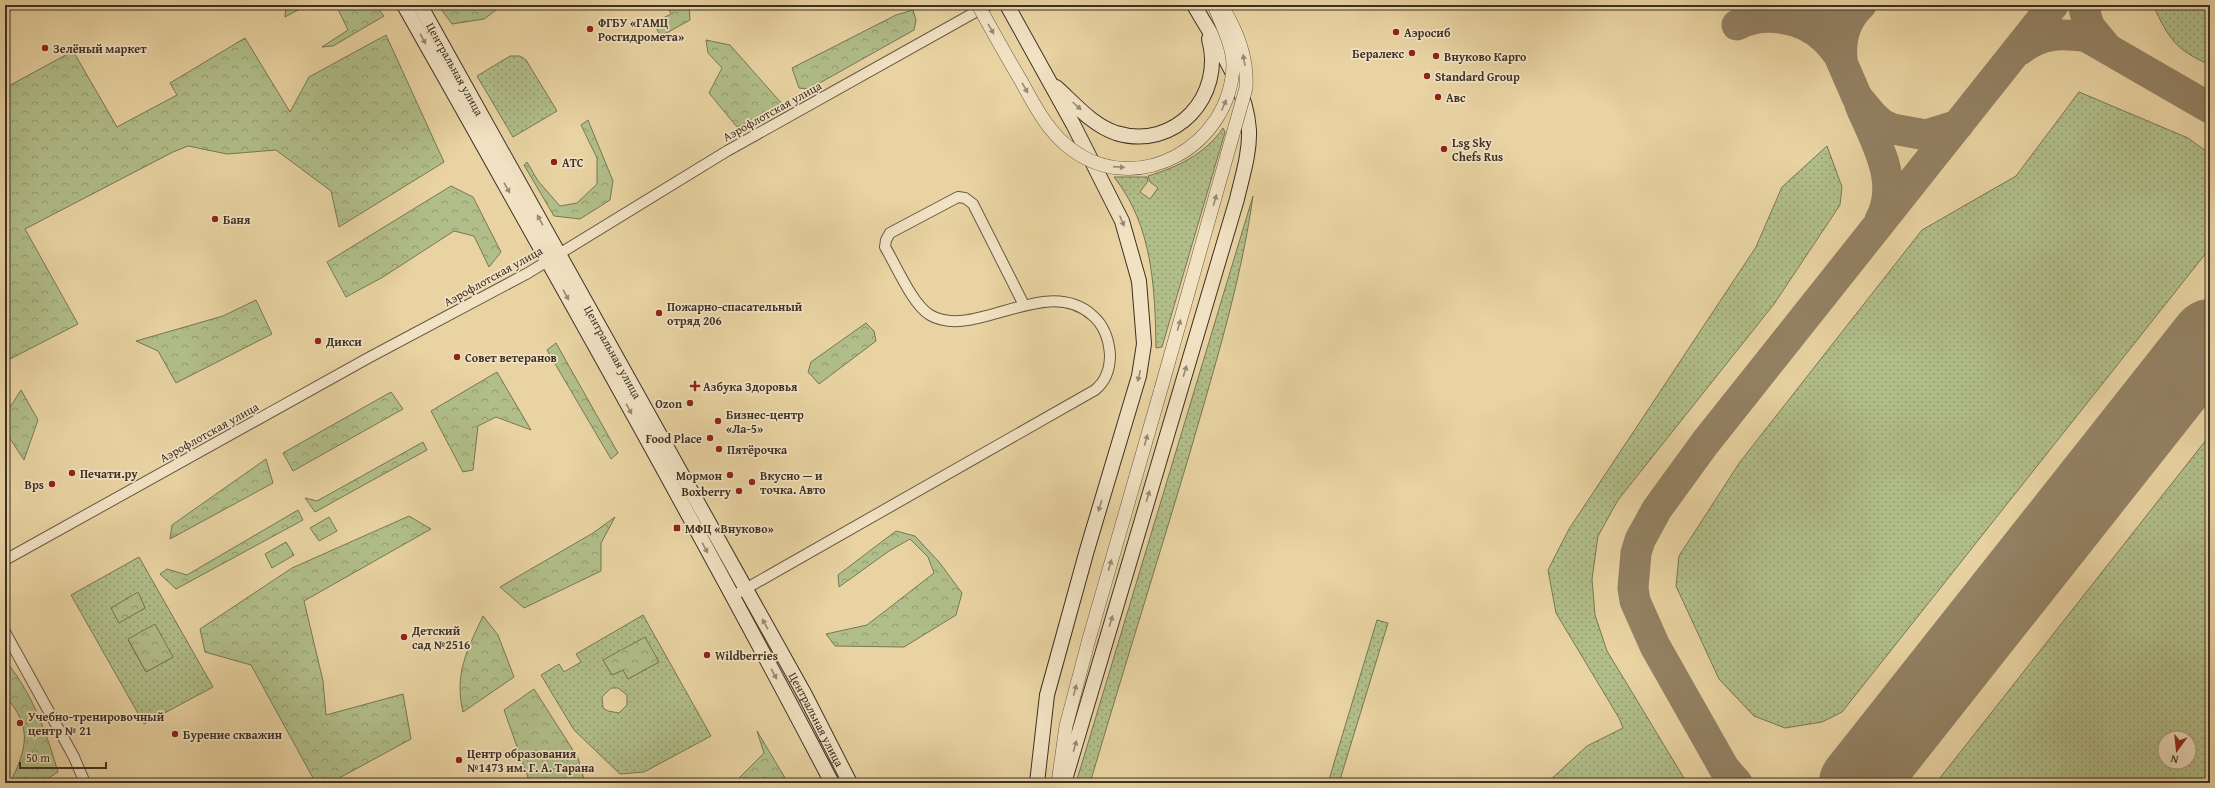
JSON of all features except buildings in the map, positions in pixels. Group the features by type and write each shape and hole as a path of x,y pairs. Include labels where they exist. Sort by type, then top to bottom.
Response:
{"main road":[{"name":"Центральная улица","path":"404,5 746,589 850,783"},
{"name":"Центральная улица","path":"420,5 732,597 832,783"},
{"path":"1007,5 1072,124 1126,231 1139,281 1144,344 1139,376 1081,572 1047,695 1037,783"},
{"path":"1048,79 1094,121 1109,130 1124,135 1139,136 1167,131 1183,121 1199,105 1209,81 1211,62 1210,44 1194,5"},
{"path":"1064,783 1237,199 1248,151 1249,132 1242,95 1194,5"}],"street":[{"path":"978,5 1051,132 1072,150 1096,162 1133,168 1164,162 1184,152 1200,140 1219,115 1230,89 1233,64 1230,48 1214,5"},
{"name":"Аэрофлотская улица","path":"5,560 357,364 553,258 727,151 988,5"},
{"path":"1058,783 1066,726 1246,88 1246,72 1242,48 1230,19 1221,5"},
{"path":"732,597 1082,398 1102,384 1109,368 1109,348 1105,332 1094,317 1081,307 1062,302 1035,303 960,321 943,319 930,315 918,304 885,246 886,240 890,233 958,197 965,198 973,204 1024,305"},
{"path":"5,632 74,757 81,781"}],"green space":[{"path":"286,5 307,5 285,17"},
{"path":"336,5 375,5 384,16 333,46 322,47 348,30"},
{"path":"438,5 503,5 484,19 452,24"},
{"path":"667,5 689,5 690,20 661,36 653,23 671,14"},
{"path":"2153,5 2210,5 2210,65 2189,54 2174,42"},
{"path":"913,10 916,20 914,30 809,89 799,88 792,68 896,15"},
{"path":"386,35 444,162 339,227 331,191 276,150 227,154 188,146 173,152 25,229 78,324 10,359 5,350 5,88 73,51 117,127 177,95 170,83 245,38 290,112 309,77"},
{"path":"706,40 730,45 783,105 737,127 709,93 722,68 708,53"},
{"path":"510,56 520,56 526,60 557,111 513,137 477,76"},
{"path":"2079,92 2188,138 2210,154 2210,248 1842,712 1822,722 1785,728 1754,716 1719,679 1676,586 1679,556 1740,462 1922,230 2016,176"},
{"path":"588,120 613,181 610,200 580,219 554,216 524,165 527,162 538,181 560,206 577,203 597,184 597,158 581,125"},
{"path":"1223,128 1225,132 1162,347 1156,348 1153,281 1144,237 1137,216 1127,196 1114,177 1147,177 1148,181 1140,192 1150,199 1158,188 1150,182 1148,176 1180,164 1190,158 1208,145"},
{"path":"1827,146 1842,187 1840,205 1774,304 1618,500 1598,536 1592,579 1595,615 1607,651 1687,783 1547,783 1587,746 1623,728 1619,718 1556,613 1548,570 1569,529 1756,247 1782,187"},
{"path":"451,186 473,197 501,252 489,267 474,236 454,231 383,277 346,297 327,262"},
{"path":"1253,196 1242,260 1234,292 1179,491 1090,783 1076,783"},
{"path":"256,300 272,334 176,383 158,351 136,341 223,316"},
{"path":"866,323 874,331 876,341 819,384 808,372 811,362"},
{"path":"556,343 618,453 611,459 547,350"},
{"path":"497,372 531,430 496,417 478,426 473,470 463,472 431,411"},
{"path":"21,390 38,420 24,460 5,431 5,415"},
{"path":"391,392 403,409 293,471 283,453"},
{"path":"2210,435 2210,783 1936,783"},
{"path":"423,442 427,450 315,512 305,498 317,501"},
{"path":"266,459 273,483 170,539 172,525"},
{"path":"298,510 303,520 176,589 160,574 167,569 187,575"},
{"path":"409,516 431,529 304,601 323,681 326,715 403,694 411,739 330,783 321,783 313,778 251,665 205,652 200,629 292,568"},
{"path":"329,517 337,531 319,541 310,528"},
{"path":"615,517 601,543 601,571 524,608 500,587 593,533"},
{"path":"896,531 915,536 939,562 962,593 956,615 904,647 835,646 826,634 867,625 934,573 928,557 910,539 889,551 839,587 838,575"},
{"path":"286,542 294,555 272,568 265,554"},
{"path":"139,557 213,687 144,724 71,595","holes":["138,593 145,608 119,622 111,608","128,640 173,657 146,672"]},
{"path":"138,592 145,608 119,623 111,608"},
{"path":"643,615 711,736 644,772 620,774 574,730 541,675 559,664 564,672 581,662 576,654","holes":["603,660 659,662 628,679 623,670 612,675","611,688 618,688 627,695 627,705 619,713 608,711 603,708 602,697"]},
{"path":"483,616 498,635 514,677 463,712 460,686 461,674 467,651"},
{"path":"1377,620 1388,623 1339,783 1328,783"},
{"path":"155,624 173,657 146,672 128,639"},
{"path":"645,637 659,662 628,679 623,670 612,675 603,660"},
{"name":"Учебно-тренировочный центр № 21","path":"9,665 18,677 32,702 49,744 58,772 41,783 10,783 20,759 24,738 20,718 14,707 5,696 5,670"},
{"path":"534,689 578,758 585,783 530,783 504,710"},
{"path":"757,731 788,783 734,783 764,753"}],"taxiway":[{"path":"1817,5 1857,97 1882,124 1893,129 1926,135 1958,125"},
{"path":"1737,25 1759,18 1771,17 1794,21 1805,25 1824,38 1842,59 1842,44 1847,23 1861,5"},
{"path":"1737,783 1724,768 1655,646 1635,601 1633,588 1636,553 1640,540 1657,509 1705,443 2053,5"},
{"path":"2083,5 2089,26 2108,49"},
{"path":"2020,50 2028,44 2044,37 2060,35 2087,37 2210,108"},
{"path":"1860,105 1884,162 1887,176 1888,191 1886,206 1880,220"},
{"path":"1852,783 1867,771"}],"runway":[{"path":"1858,783 2210,338"}],"place":[{"name":"ФГБУ «ГАМЦ Росгидромета»","path":"590,29"},
{"name":"Аэросиб","path":"1396,32"},
{"name":"Зелёный маркет","path":"45,48"},
{"name":"Бералекс","path":"1412,53"},
{"name":"Внуково Карго","path":"1436,56"},
{"name":"Standard Group","path":"1427,76"},
{"name":"Авс","path":"1438,97"},
{"name":"Lsg Sky Chefs Rus","path":"1444,149"},
{"name":"АТС","path":"554,162"},
{"name":"Баня","path":"215,219"},
{"name":"Пожарно-спасательный отряд 206","path":"659,313"},
{"name":"Дикси","path":"318,341"},
{"name":"Совет ветеранов","path":"457,357"},
{"name":"Азбука Здоровья","path":"695,386"},
{"name":"Ozon","path":"690,403"},
{"name":"Бизнес-центр «Ла-5»","path":"718,421"},
{"name":"Food Place","path":"710,438"},
{"name":"Пятёрочка","path":"719,449"},
{"name":"Печати.ру","path":"72,473"},
{"name":"Мормон","path":"730,475"},
{"name":"Вкусно — и точка. Авто","path":"752,482"},
{"name":"Bps","path":"52,484"},
{"name":"Boxberry","path":"739,491"},
{"name":"МФЦ «Внуково»","path":"677,528"},
{"name":"Детский сад №2516","path":"404,637"},
{"name":"Wildberries","path":"707,655"},
{"name":"Учебно-тренировочный центр № 21","path":"20,723"},
{"name":"Бурение скважин","path":"175,734"},
{"name":"Центр образования №1473 им. Г. А. Тарана","path":"459,760"}]}
